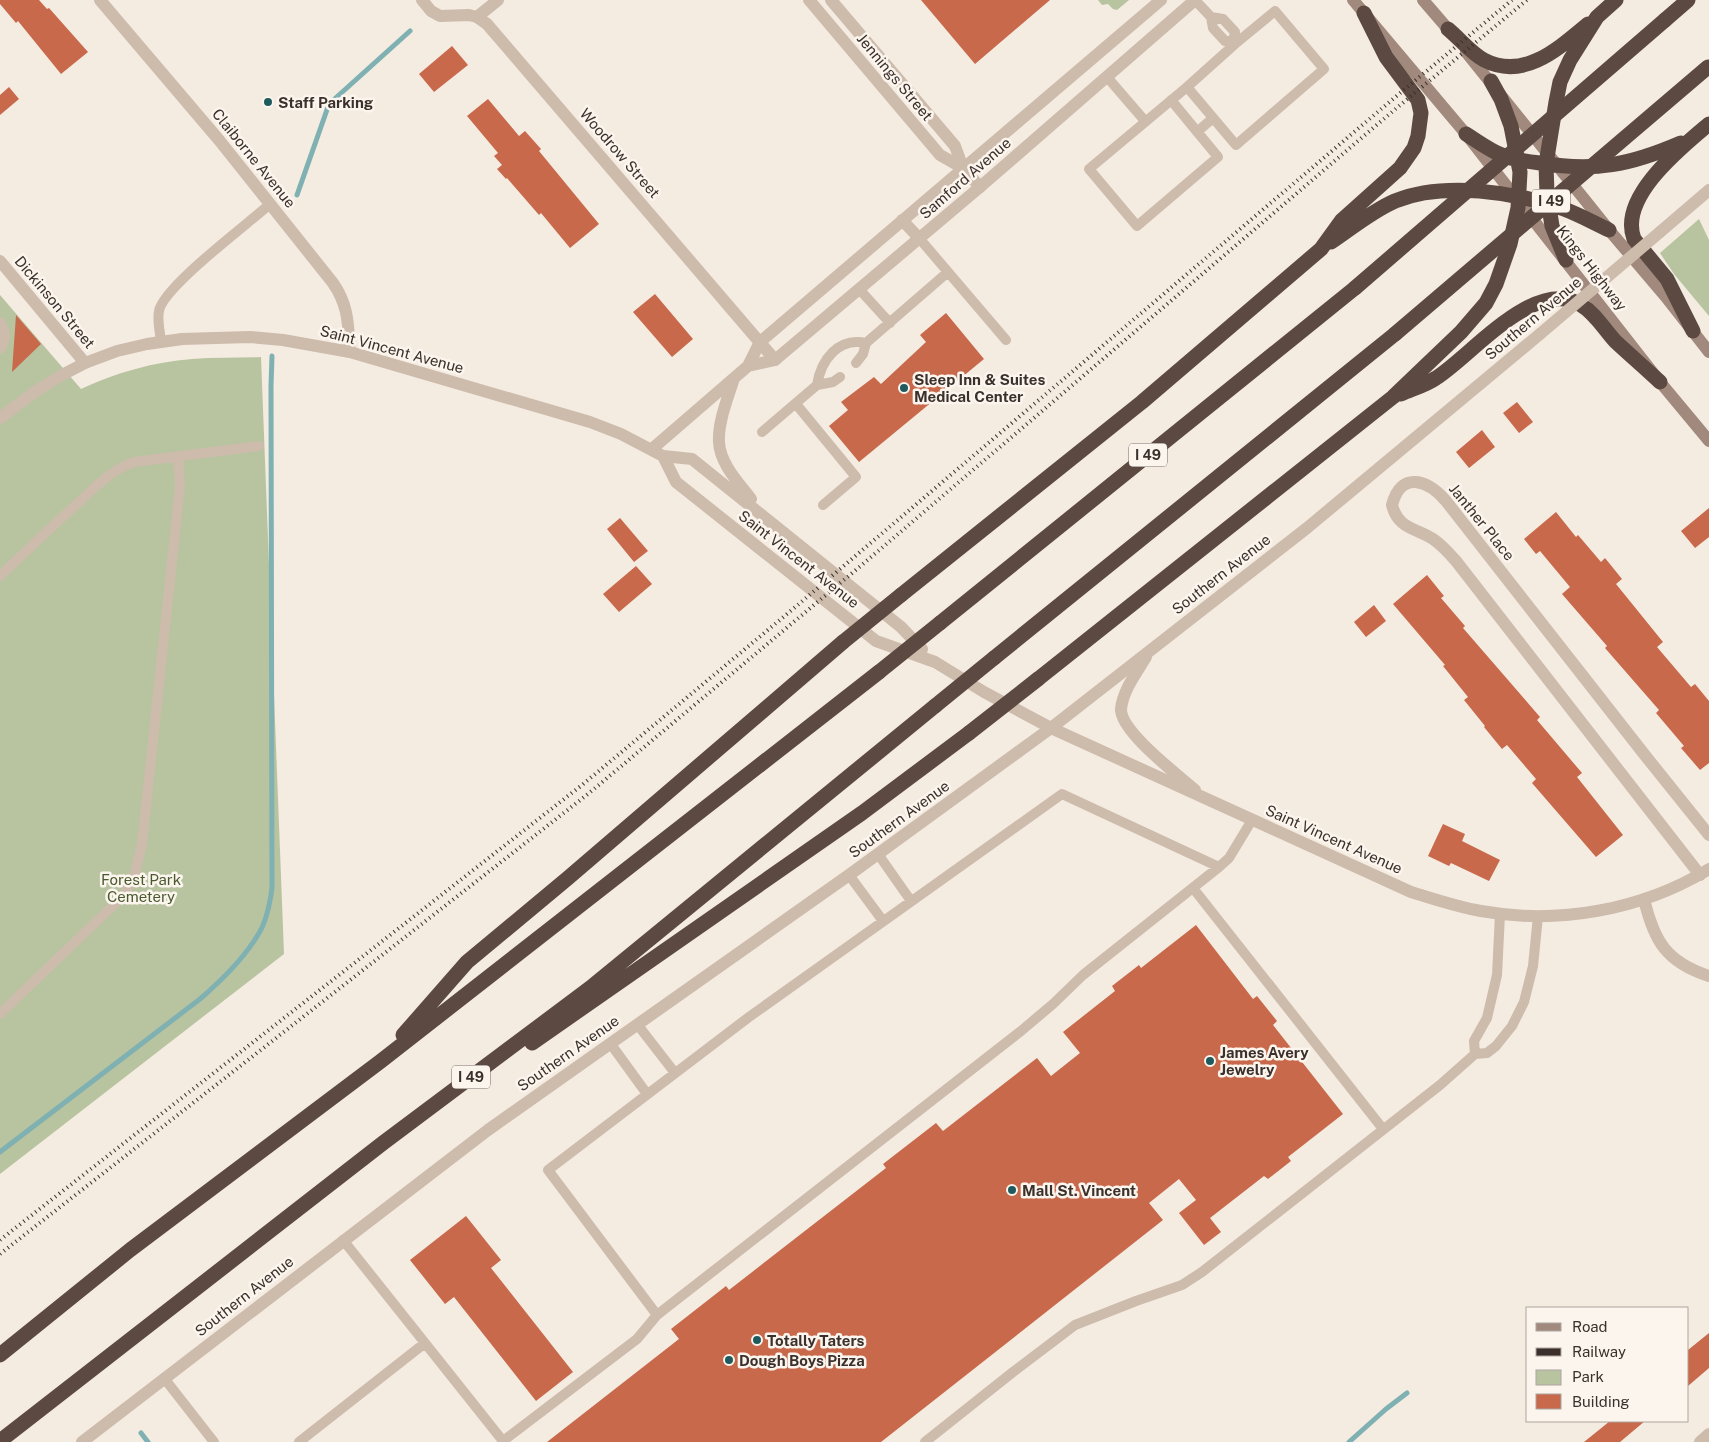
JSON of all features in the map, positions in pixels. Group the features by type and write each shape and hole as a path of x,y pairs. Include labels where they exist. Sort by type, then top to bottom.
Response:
{"highway":[{"path":"1448,30 1483,59 1495,64 1517,67 1527,65 1551,53 1616,0"},
{"name":"I 49","path":"0,1355 130,1250 381,1061 940,623 1355,288 1688,0"},
{"path":"1321,249 1342,220 1400,168 1414,148 1418,136 1421,113 1418,100 1386,58 1364,13"},
{"path":"1566,260 1552,226 1548,205 1560,82 1570,60 1596,17"},
{"name":"I 49","path":"0,1441 384,1143 590,988 1394,334 1708,67"},
{"path":"384,1143 418,1122 674,946 862,813 970,733 1393,397 1458,336 1486,303 1496,284 1510,244 1518,198 1520,172 1511,126 1501,99 1490,81"},
{"path":"1693,331 1667,279 1631,232 1635,208 1650,179 1709,124"},
{"path":"1466,134 1494,152 1518,160 1551,161 1580,168 1635,161 1694,137"},
{"path":"381,1061 467,962 843,642 1142,402 1321,249 1365,218 1396,201 1428,192 1477,191 1548,205 1576,214 1609,230"},
{"path":"1393,397 1436,379 1497,328 1521,311 1533,304 1556,300 1568,300 1581,304 1615,340 1660,382"}],"main road":[{"name":"Kings Highway","path":"1353,0 1518,198 1660,382 1709,441"},
{"path":"1423,0 1490,81 1551,161 1709,352"}],"street":[{"name":"Claiborne Avenue","path":"100,0 219,140 340,293 346,312 350,352"},
{"path":"422,0 431,11 440,16 469,15 478,18 498,0"},
{"name":"Jennings Street","path":"809,0 940,155 963,168 980,187"},
{"name":"Jennings Street","path":"831,0 955,146 963,168"},
{"name":"Samford Avenue","path":"652,449 748,366 760,342 1161,0"},
{"name":"Samford Avenue","path":"748,366 775,360 980,187 1195,0"},
{"name":"Woodrow Street","path":"478,18 487,24 775,360"},
{"name":"Southern Avenue","path":"82,1442 488,1130 849,875 1051,728 1306,528 1540,334 1709,190"},
{"path":"902,220 919,238"},
{"name":"Dickinson Street","path":"0,261 85,363"},
{"name":"Saint Vincent Avenue","path":"0,418 36,391 85,363 117,351 161,342 215,337 268,338 350,352 590,422 617,432 663,456 692,459 901,627 935,662"},
{"path":"734,378 721,427 720,449 728,469 765,516"},
{"name":"Saint Vincent Avenue","path":"663,456 676,482 876,641 935,662 984,692 1051,728 1411,892 1462,907 1500,914 1538,916 1585,913 1622,906 1644,899 1668,890 1704,872"},
{"name":"Janther Place","path":"1704,872 1456,561 1434,540 1404,525 1400,521 1392,505 1396,494 1402,487 1412,483 1423,483 1434,488 1446,501 1709,835"},
{"path":"1149,651 1126,691 1121,710 1122,717 1129,729 1144,744 1204,798"},
{"path":"1644,899 1650,923 1658,941 1682,964 1709,976"},
{"path":"1700,1442 1709,1434"}],"lane":[{"path":"1195,0 1211,17 1213,28 1225,41 1234,43"},
{"path":"1171,100 1218,157 1137,226 1089,168 1145,121 1187,87 1234,43 1275,11 1324,69 1236,145 1187,87"},
{"path":"1107,77 1145,121"},
{"path":"1197,132 1213,118"},
{"path":"161,342 159,310 166,296 180,280 270,204"},
{"path":"919,238 1006,340"},
{"path":"856,363 863,354 866,343 948,272"},
{"path":"860,289 890,323"},
{"path":"0,322 4,328 6,338 0,349"},
{"path":"817,385 819,371 826,358 842,345 855,341 866,343"},
{"path":"762,432 817,385 833,382 840,377"},
{"path":"796,404 856,476 823,505"},
{"path":"0,576 113,472 134,462 259,446"},
{"path":"0,1014 119,899 134,878 142,844 180,486 178,457"},
{"path":"657,1315 548,1170 749,1016 1062,794 1219,867"},
{"path":"343,1240 503,1441 636,1339 657,1315 1021,1031 1053,1004 1083,974 1219,867 1229,858 1252,820"},
{"path":"878,854 911,901"},
{"path":"849,875 883,921"},
{"path":"1192,888 1383,1129"},
{"path":"1475,1054 1474,1041 1487,1018 1498,975 1500,914"},
{"path":"925,1442 1067,1330 1091,1318 1182,1285 1202,1272 1440,1085 1475,1054 1487,1053 1496,1046 1512,1026 1524,1002 1533,966 1538,916"},
{"path":"637,1024 675,1073"},
{"path":"610,1043 647,1094"},
{"path":"299,1442 426,1344"},
{"path":"164,1378 214,1442"}],"green space":[{"path":"1098,0 1129,0 1117,10 1108,4 1102,5"},
{"path":"1699,219 1709,240 1709,316 1674,274 1660,253"},
{"name":"Forest Park Cemetery","path":"0,295 81,389 121,373 177,360 261,357 284,954 0,1174"}],"building":[{"path":"0,0 39,0 47,9 49,8 88,52 61,74 18,21 16,23 0,4"},
{"path":"921,0 1050,0 975,64"},
{"path":"452,46 468,65 434,92 419,74"},
{"path":"9,87 19,99 0,115 0,95"},
{"path":"488,99 519,136 525,131 541,149 539,151 599,224 570,248 541,213 539,215 497,169 502,165 494,156 498,153 467,116"},
{"path":"655,294 693,339 672,357 633,312"},
{"name":"Sleep Inn & Suites Medical Center","path":"946,313 984,359 859,462 829,426 848,410 841,402 874,377 881,384 926,342 920,335"},
{"path":"16,315 41,344 12,372"},
{"path":"1517,402 1533,422 1519,433 1503,413"},
{"path":"1482,430 1495,447 1469,468 1456,452"},
{"path":"1709,508 1709,537 1695,548 1681,531"},
{"path":"1556,512 1576,537 1578,535 1601,562 1605,558 1622,579 1616,584 1663,642 1657,647 1691,687 1695,684 1709,701 1709,763 1700,770 1681,748 1684,746 1656,713 1659,710 1605,648 1607,646 1562,594 1570,587 1540,551 1536,554 1524,539"},
{"path":"620,518 648,551 634,562 607,529"},
{"path":"636,566 652,584 619,612 603,594"},
{"path":"1427,575 1444,596 1441,598 1465,626 1463,628 1540,717 1537,720 1582,773 1577,777 1623,835 1596,857 1532,783 1536,779 1507,745 1502,749 1484,727 1464,700 1468,697 1443,666 1445,665 1393,604"},
{"path":"1374,605 1386,621 1366,637 1354,622"},
{"path":"1443,824 1465,834 1462,841 1500,860 1489,881 1451,863 1449,866 1428,856"},
{"name":"Mall St. Vincent","path":"1196,925 1253,999 1257,996 1277,1021 1273,1025 1343,1114 1288,1157 1291,1161 1268,1179 1264,1176 1210,1218 1221,1232 1204,1245 1179,1213 1196,1200 1179,1179 1149,1203 1163,1220 881,1442 547,1442 679,1339 671,1329 726,1286 729,1290 886,1168 883,1164 936,1123 943,1131 1037,1058 1051,1076 1080,1053 1063,1032 1115,991 1112,986 1139,965 1141,968"},
{"path":"466,1216 501,1260 491,1268 573,1372 536,1401 454,1297 445,1304 410,1260"},
{"path":"1709,1333 1709,1368 1689,1385 1689,1349"},
{"path":"1609,1422 1644,1422 1620,1442 1584,1442"}],"waterway":[{"path":"297,195 329,104 410,31"},
{"path":"0,1152 208,992 247,952 262,928 266,917 272,888 272,356"},
{"path":"1349,1442 1407,1393"},
{"path":"141,1433 148,1442"}],"railway":[{"path":"0,1240 582,785 793,609 1512,0"},
{"path":"0,1254 588,794 863,564 1399,106 1527,0"}],"place":[{"name":"Staff Parking","path":"268,102"},
{"name":"Sleep Inn & Suites Medical Center","path":"904,388"},
{"name":"James Avery Jewelry","path":"1210,1061"},
{"name":"Mall St. Vincent","path":"1012,1190"},
{"name":"Totally Taters","path":"757,1340"},
{"name":"Dough Boys Pizza","path":"729,1360"}]}
